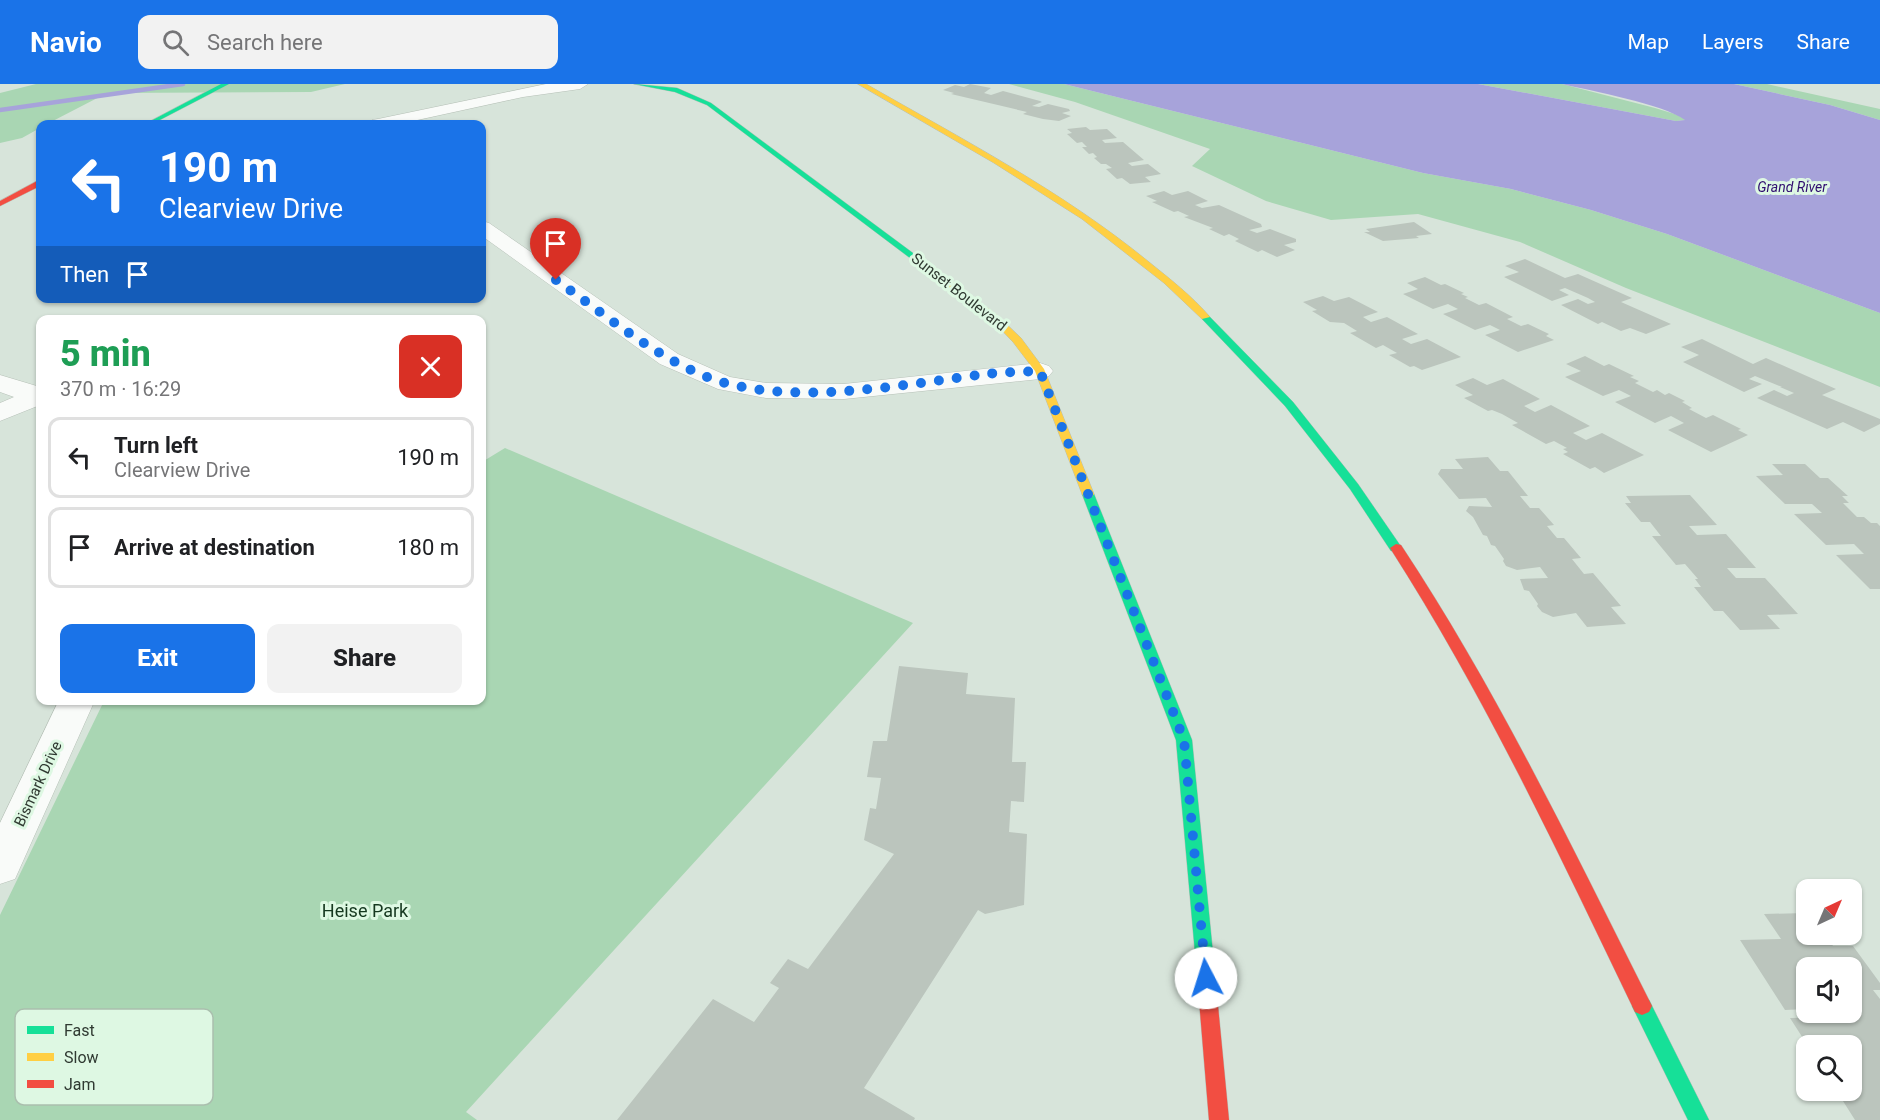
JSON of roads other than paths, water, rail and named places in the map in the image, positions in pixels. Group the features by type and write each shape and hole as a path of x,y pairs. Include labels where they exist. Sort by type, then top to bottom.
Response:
{"street":[{"path":"156,120 226,84"},
{"path":"396,120 523,92 580,84"},
{"name":"Sunset Boulevard","path":"637,84 677,90 709,104 994,317 1017,340 1040,371 1184,740 1219,1120"},
{"path":"861,84 1035,185 1129,250 1197,309 1289,404 1354,487 1429,596 1488,698 1699,1120"},
{"path":"0,204 36,185"},
{"path":"486,230 669,358 694,372 726,383 795,392 877,388 989,374 1040,371"},
{"path":"0,383 36,395"},
{"path":"0,413 36,398"},
{"name":"Bismark Drive","path":"0,867 75,705"}],"water":[{"name":"Grand River","path":"1064,84 1478,84 1676,121 1685,120 1644,103 1562,84 1734,84 1830,105 1880,120 1880,313 1667,234 1591,210 1511,189 1423,173"}],"waterway":[{"path":"0,110 183,84"}],"park label":[{"name":"Heise Park","path":"365,911"}]}
